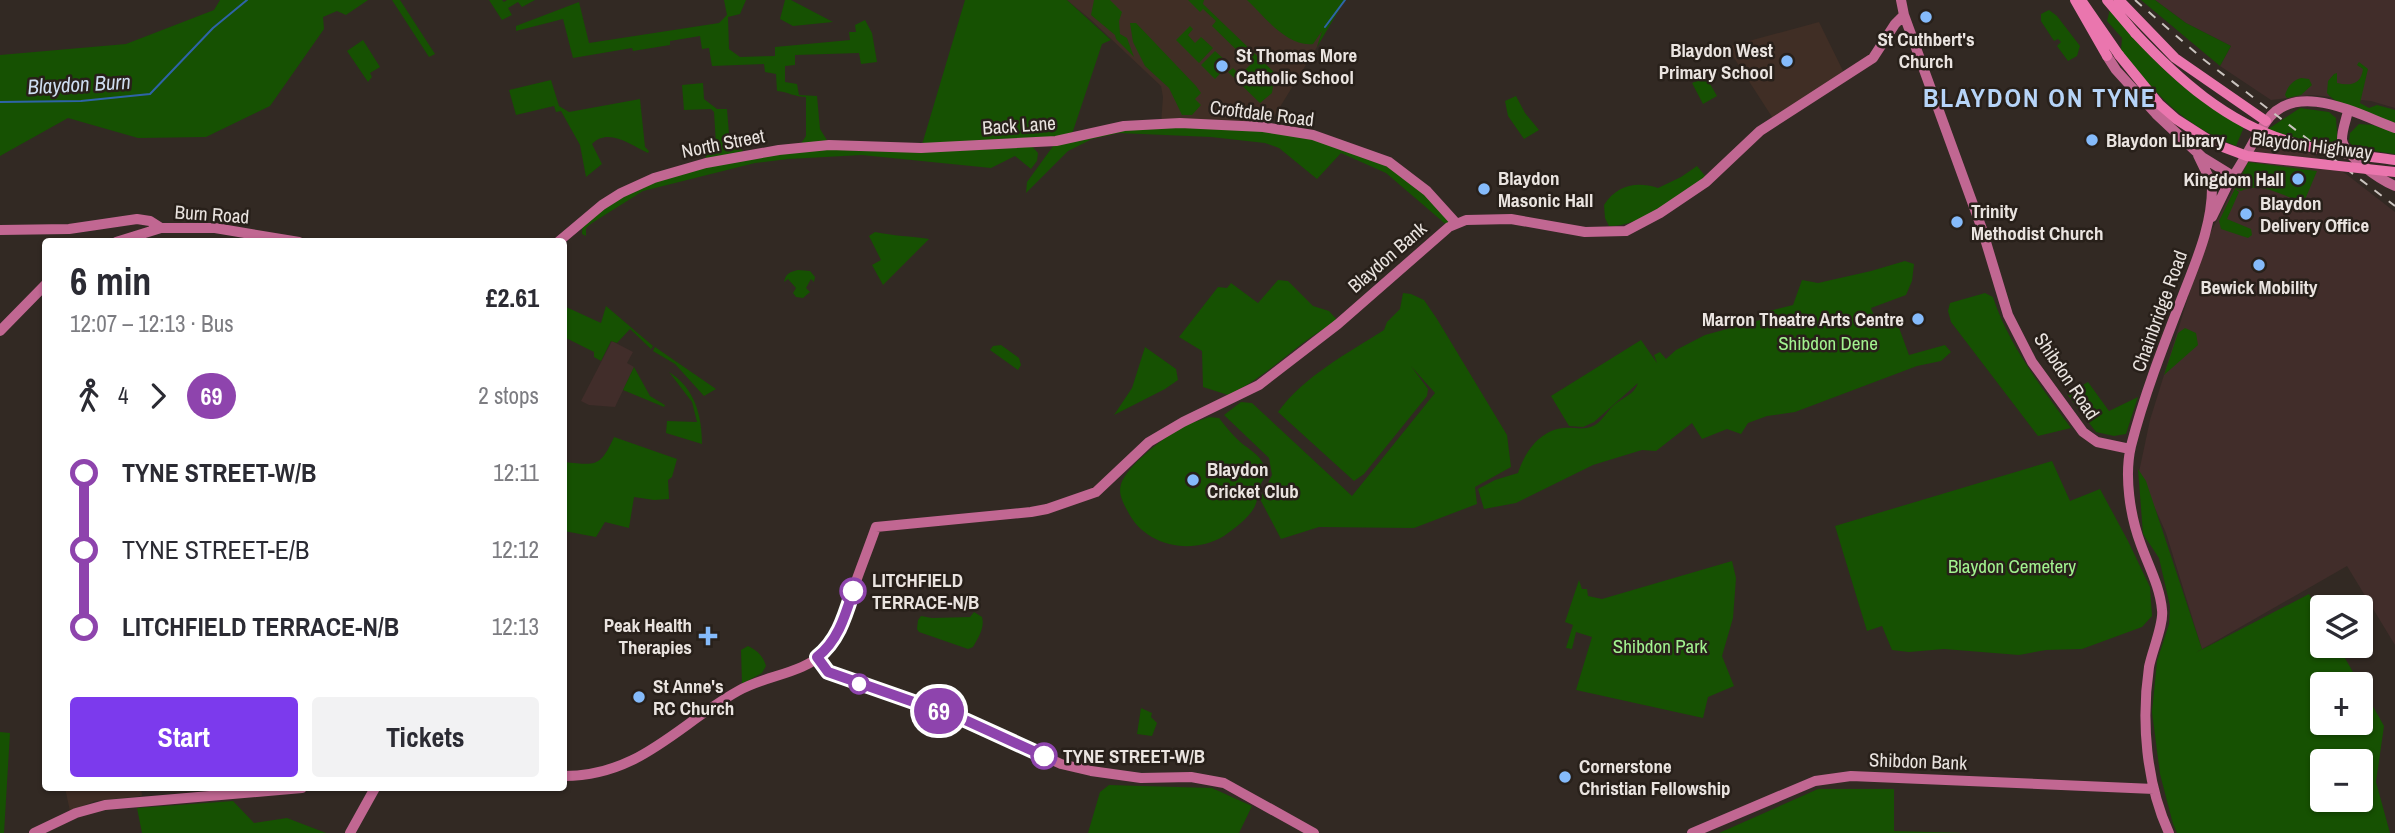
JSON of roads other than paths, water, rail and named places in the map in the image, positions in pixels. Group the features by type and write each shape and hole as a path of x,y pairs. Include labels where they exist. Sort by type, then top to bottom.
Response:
{"main road":[{"path":"2074,0 2107,57"},
{"name":"Blaydon Highway","path":"2081,0 2119,55 2159,104 2176,119 2215,144 2247,156 2395,172"},
{"name":"Blaydon Highway","path":"2108,0 2182,82 2231,116 2268,134 2307,146 2395,160"},
{"path":"2119,0 2175,58 2266,121"}],"street":[{"name":"Shibdon Road","path":"1900,0 1982,229 2008,314 2032,362 2082,432 2097,442 2130,449"},
{"name":"Blaydon Bank","path":"817,657 825,651 840,629 876,527 1031,512 1096,492 1149,442 1259,385 1278,372 1456,223 1475,219 1511,219 1585,232 1626,231 1660,213 1712,178 1760,131 1873,58 1904,15"},
{"path":"2107,57 2143,102 2197,152 2228,173 2228,183"},
{"path":"2209,224 2228,183 2243,163 2266,121 2276,110 2299,100 2314,100 2395,128"},
{"path":"2348,111 2342,141 2346,151 2370,171 2395,186"},
{"name":"Croftdale Road","path":"1161,124 1263,127 1316,136 1396,166 1427,191 1456,223"},
{"name":"Back Lane","path":"898,147 1056,141 1124,126 1161,124"},
{"name":"North Street","path":"563,238 621,193 683,169 800,148 851,144 898,147"},
{"path":"2212,183 2213,172 2239,161 2248,151"},
{"path":"2197,152 2212,183 2220,188 2228,183"},
{"name":"Chainbridge Road","path":"2130,449 2209,224 2212,183"},
{"name":"Burn Road","path":"0,230 69,229 137,219 150,221 161,228 215,228 275,238"},
{"path":"129,238 161,228"},
{"path":"0,331 42,288"},
{"path":"2130,449 2129,492 2132,511 2140,542 2156,582 2163,613 2152,649 2147,684 2148,748 2154,789 2169,833"},
{"path":"567,776 610,771 654,748 739,690 804,666 817,657 828,672 841,678 965,720 1061,764 1141,778 1211,779 1224,783 1314,833"},
{"name":"Shibdon Bank","path":"1692,833 1815,781 1851,776 2154,789"},
{"path":"34,833 76,814 105,805 267,791"},
{"path":"351,833 373,791"}],"waterway":[{"name":"Blaydon Burn","path":"0,102 81,101 150,94 213,28 247,0"},
{"path":"1325,27 1345,0"}],"railway":[{"path":"2135,0 2203,59 2395,206"}],"place":[{"name":"St Cuthbert's Church","path":"1926,17"},
{"name":"Blaydon West Primary School","path":"1787,61"},
{"name":"St Thomas More Catholic School","path":"1222,66"},
{"name":"Blaydon Library","path":"2092,140"},
{"name":"Kingdom Hall","path":"2298,179"},
{"name":"Blaydon Masonic Hall","path":"1484,189"},
{"name":"Blaydon Delivery Office","path":"2246,214"},
{"name":"Trinity Methodist Church","path":"1957,222"},
{"name":"Bewick Mobility","path":"2259,265"},
{"name":"Marron Theatre Arts Centre","path":"1918,319"},
{"name":"Blaydon Cricket Club","path":"1193,480"},
{"name":"LITCHFIELD TERRACE-N/B","path":"853,591"},
{"name":"Peak Health Therapies","path":"708,636"},
{"name":"St Anne's RC Church","path":"639,697"},
{"name":"TYNE STREET-W/B","path":"1044,756"},
{"name":"Cornerstone Christian Fellowship","path":"1565,777"}],"district":[{"name":"BLAYDON ON TYNE","path":"2040,97"}],"park label":[{"name":"Shibdon Dene","path":"1828,343"},
{"name":"Blaydon Cemetery","path":"2012,566"},
{"name":"Shibdon Park","path":"1660,646"}]}
